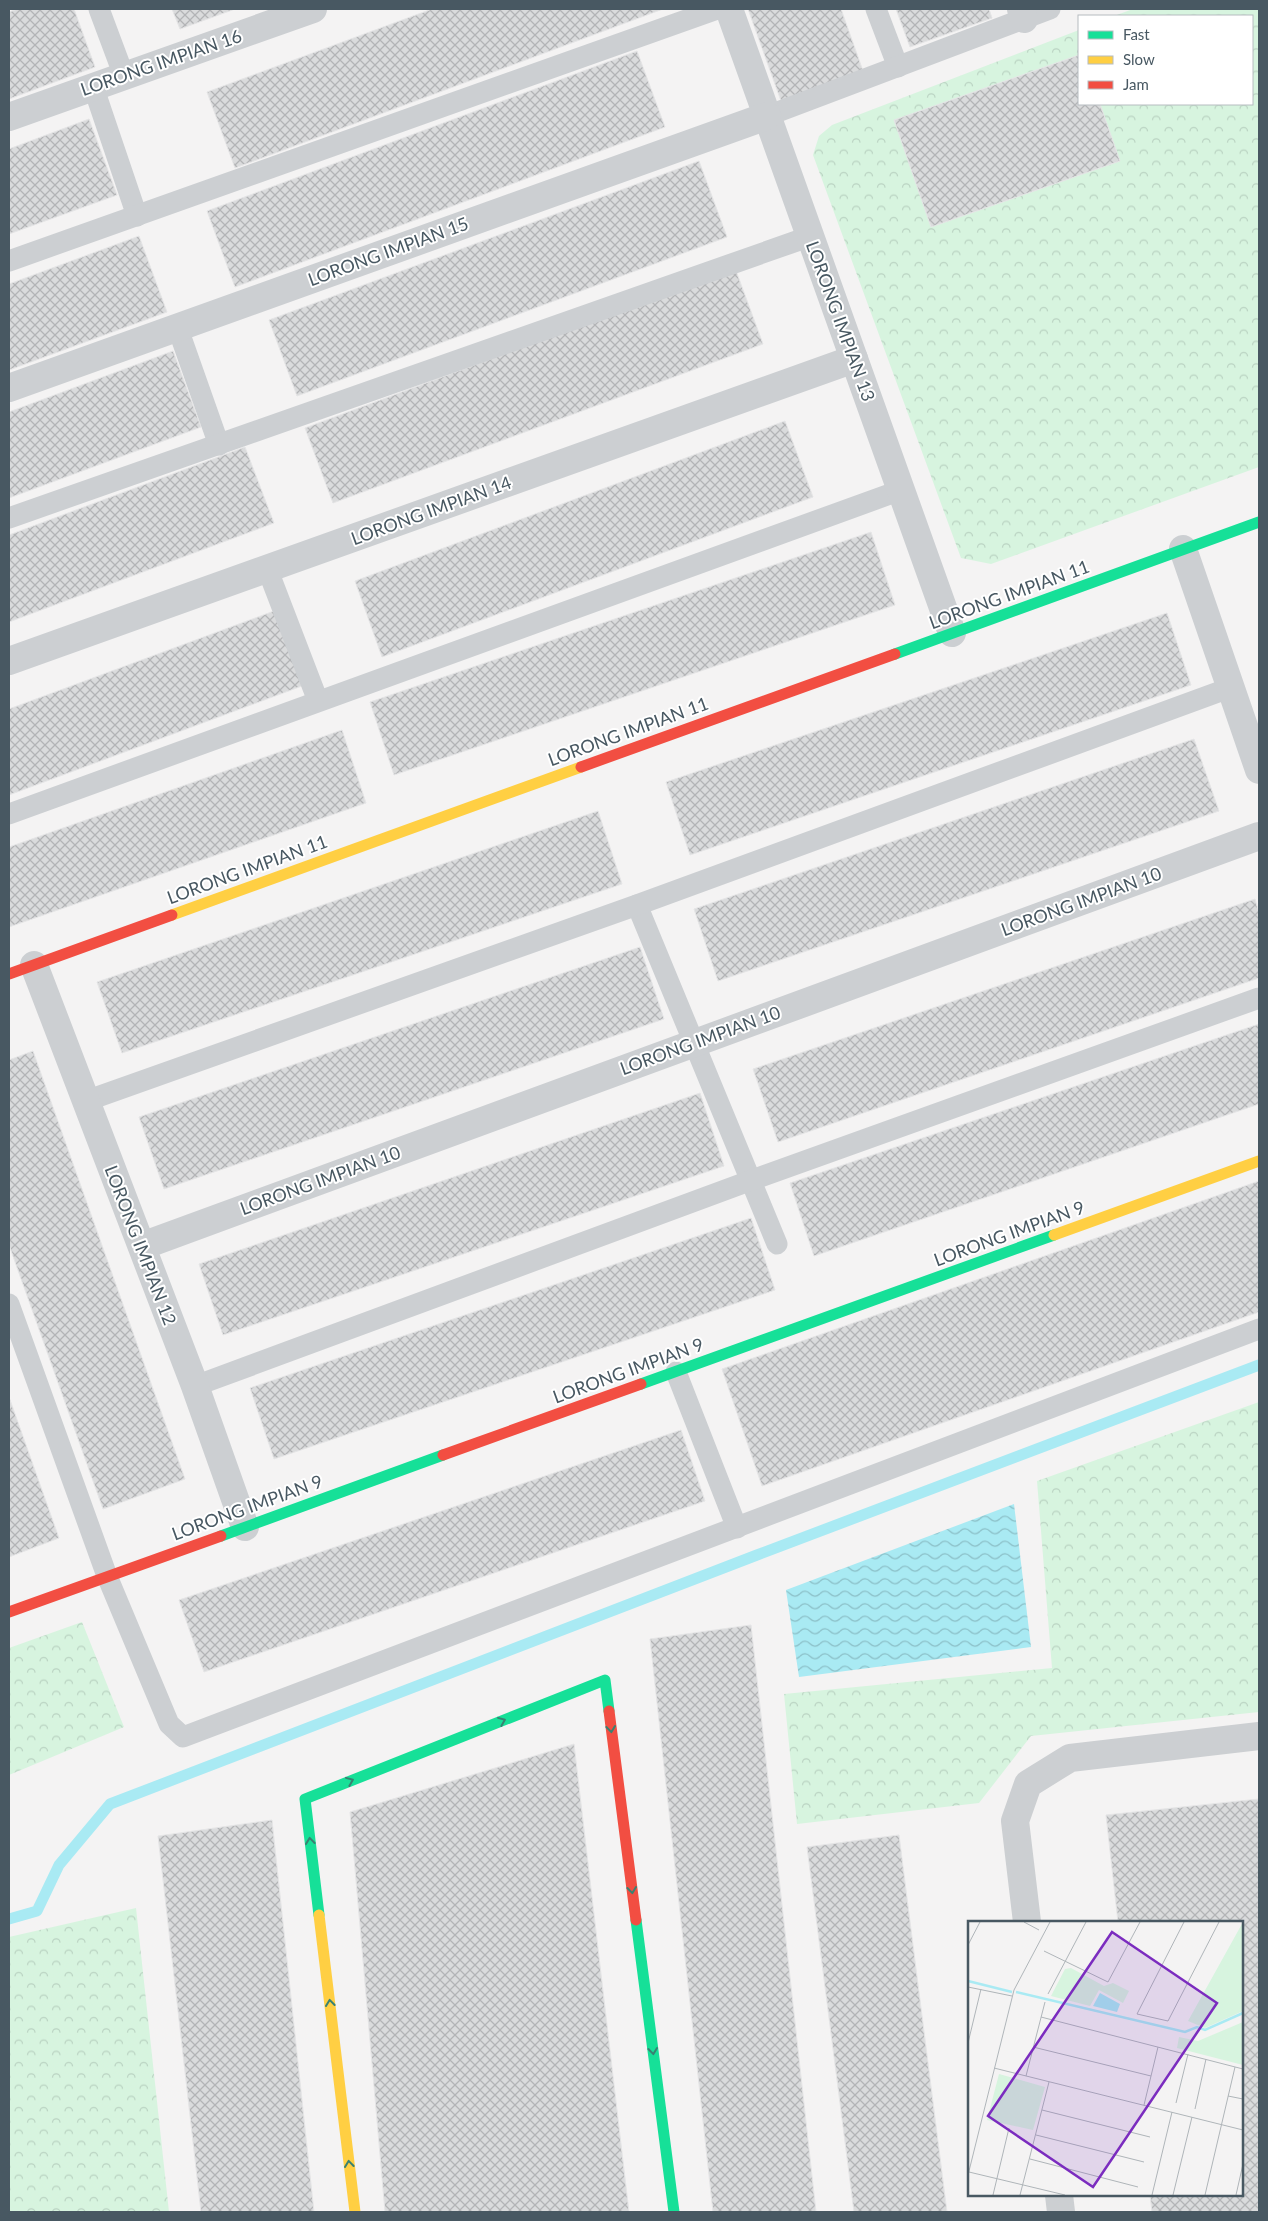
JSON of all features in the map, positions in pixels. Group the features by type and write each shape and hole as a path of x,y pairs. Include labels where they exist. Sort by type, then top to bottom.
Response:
{"street":[{"name":"LORONG IMPIAN 16","path":"9,117 313,9"},
{"name":"LORONG IMPIAN 13","path":"729,9 952,633"},
{"name":"LORONG IMPIAN 15","path":"9,388 177,326 767,116"},
{"name":"LORONG IMPIAN 14","path":"9,661 854,359"},
{"name":"LORONG IMPIAN 11","path":"9,974 1259,522"},
{"path":"1183,549 1259,770"},
{"name":"LORONG IMPIAN 10","path":"142,1246 693,1042 1259,836"},
{"name":"LORONG IMPIAN 12","path":"34,965 195,1386 245,1527"},
{"name":"LORONG IMPIAN 9","path":"9,1612 1259,1161"},
{"path":"355,2212 305,1799 605,1680 674,2212"},
{"path":"1027,1921 1015,1821 1028,1784 1070,1758 1259,1736"},
{"path":"1059,2196 1061,2212"}],"lane":[{"path":"99,9 124,76"},
{"path":"9,261 717,9"},
{"path":"876,9 898,67"},
{"path":"767,116 898,67 1023,14 1050,9"},
{"path":"93,86 137,216"},
{"path":"9,518 810,236"},
{"path":"177,326 219,444"},
{"path":"9,814 901,490"},
{"path":"267,568 318,701"},
{"path":"86,1101 637,905 1232,687"},
{"path":"637,905 777,1244"},
{"path":"195,1386 752,1180 1259,998"},
{"path":"9,1304 107,1576 170,1724 183,1737 1259,1329"},
{"path":"676,1372 738,1528"}],"green space":[{"path":"1133,9 1259,9 1259,467 991,564 961,558 813,155 819,136 832,125 1078,30 1078,105 1253,105 1253,15 1117,15"},
{"path":"1259,1402 1259,1712 1031,1736 979,1803 797,1824 784,1694 1052,1668 1037,1481"},
{"path":"82,1622 124,1727 9,1775 9,1648"},
{"path":"136,1908 169,2212 9,2212 9,1937"}],"water":[{"path":"1014,1504 1031,1647 799,1677 786,1590"}],"building":[{"path":"18,9 74,9 95,67 9,99 9,12"},
{"path":"172,9 235,9 180,29"},
{"path":"432,9 663,9 235,168 207,92"},
{"path":"748,9 841,9 863,71 781,101"},
{"path":"896,9 989,9 992,18 910,47"},
{"path":"637,51 665,127 235,287 207,211"},
{"path":"1078,55 1078,105 1100,105 1120,161 931,227 894,120"},
{"path":"89,119 117,195 9,234 9,149"},
{"path":"699,161 727,237 297,396 269,320"},
{"path":"139,236 167,312 9,370 9,284"},
{"path":"735,268 763,344 333,503 305,428"},
{"path":"173,351 201,427 9,498 9,412"},
{"path":"785,421 813,497 382,657 355,581"},
{"path":"245,447 274,523 9,622 9,535"},
{"path":"871,532 895,605 394,775 370,702"},
{"path":"274,611 302,686 9,795 9,709"},
{"path":"1167,613 1191,685 690,855 666,782"},
{"path":"342,730 366,803 9,927 9,847"},
{"path":"1194,739 1219,811 718,981 694,909"},
{"path":"598,811 622,884 122,1053 97,982"},
{"path":"1255,899 1259,913 1259,978 778,1142 753,1069"},
{"path":"640,947 664,1019 164,1189 139,1117"},
{"path":"1259,1024 1259,1104 814,1256 790,1183"},
{"path":"33,1051 185,1479 103,1509 9,1245 9,1060"},
{"path":"700,1093 724,1166 223,1335 199,1264"},
{"path":"1259,1181 1259,1312 762,1486 722,1369"},
{"path":"751,1218 775,1290 274,1459 250,1388"},
{"path":"9,1397 59,1538 9,1557"},
{"path":"681,1430 705,1501 204,1672 179,1600"},
{"path":"751,1625 816,2212 713,2212 650,1639"},
{"path":"574,1744 629,2212 385,2212 350,1812"},
{"path":"1259,1799 1259,2212 1152,2212 1150,2196 1243,2196 1243,1921 1118,1921 1106,1815"},
{"path":"272,1820 314,2212 201,2212 158,1836"},
{"path":"899,1835 947,2212 854,2212 807,1847"}],"waterway":[{"path":"9,1919 37,1911 59,1865 110,1804 757,1555 1259,1365"}],"traffic: fast":[{"path":"895,654 1259,522"},
{"path":"641,1384 1054,1235"},
{"path":"221,1536 443,1455"},
{"path":"319,1915 305,1799 605,1680 609,1711"},
{"path":"636,1920 674,2212"}],"traffic: slow":[{"path":"172,915 581,767"},
{"path":"1054,1235 1259,1161"},
{"path":"319,1915 355,2212"}],"traffic: jam":[{"path":"581,767 895,654"},
{"path":"9,974 172,915"},
{"path":"443,1455 641,1384"},
{"path":"9,1612 221,1536"},
{"path":"609,1711 636,1920"}]}
